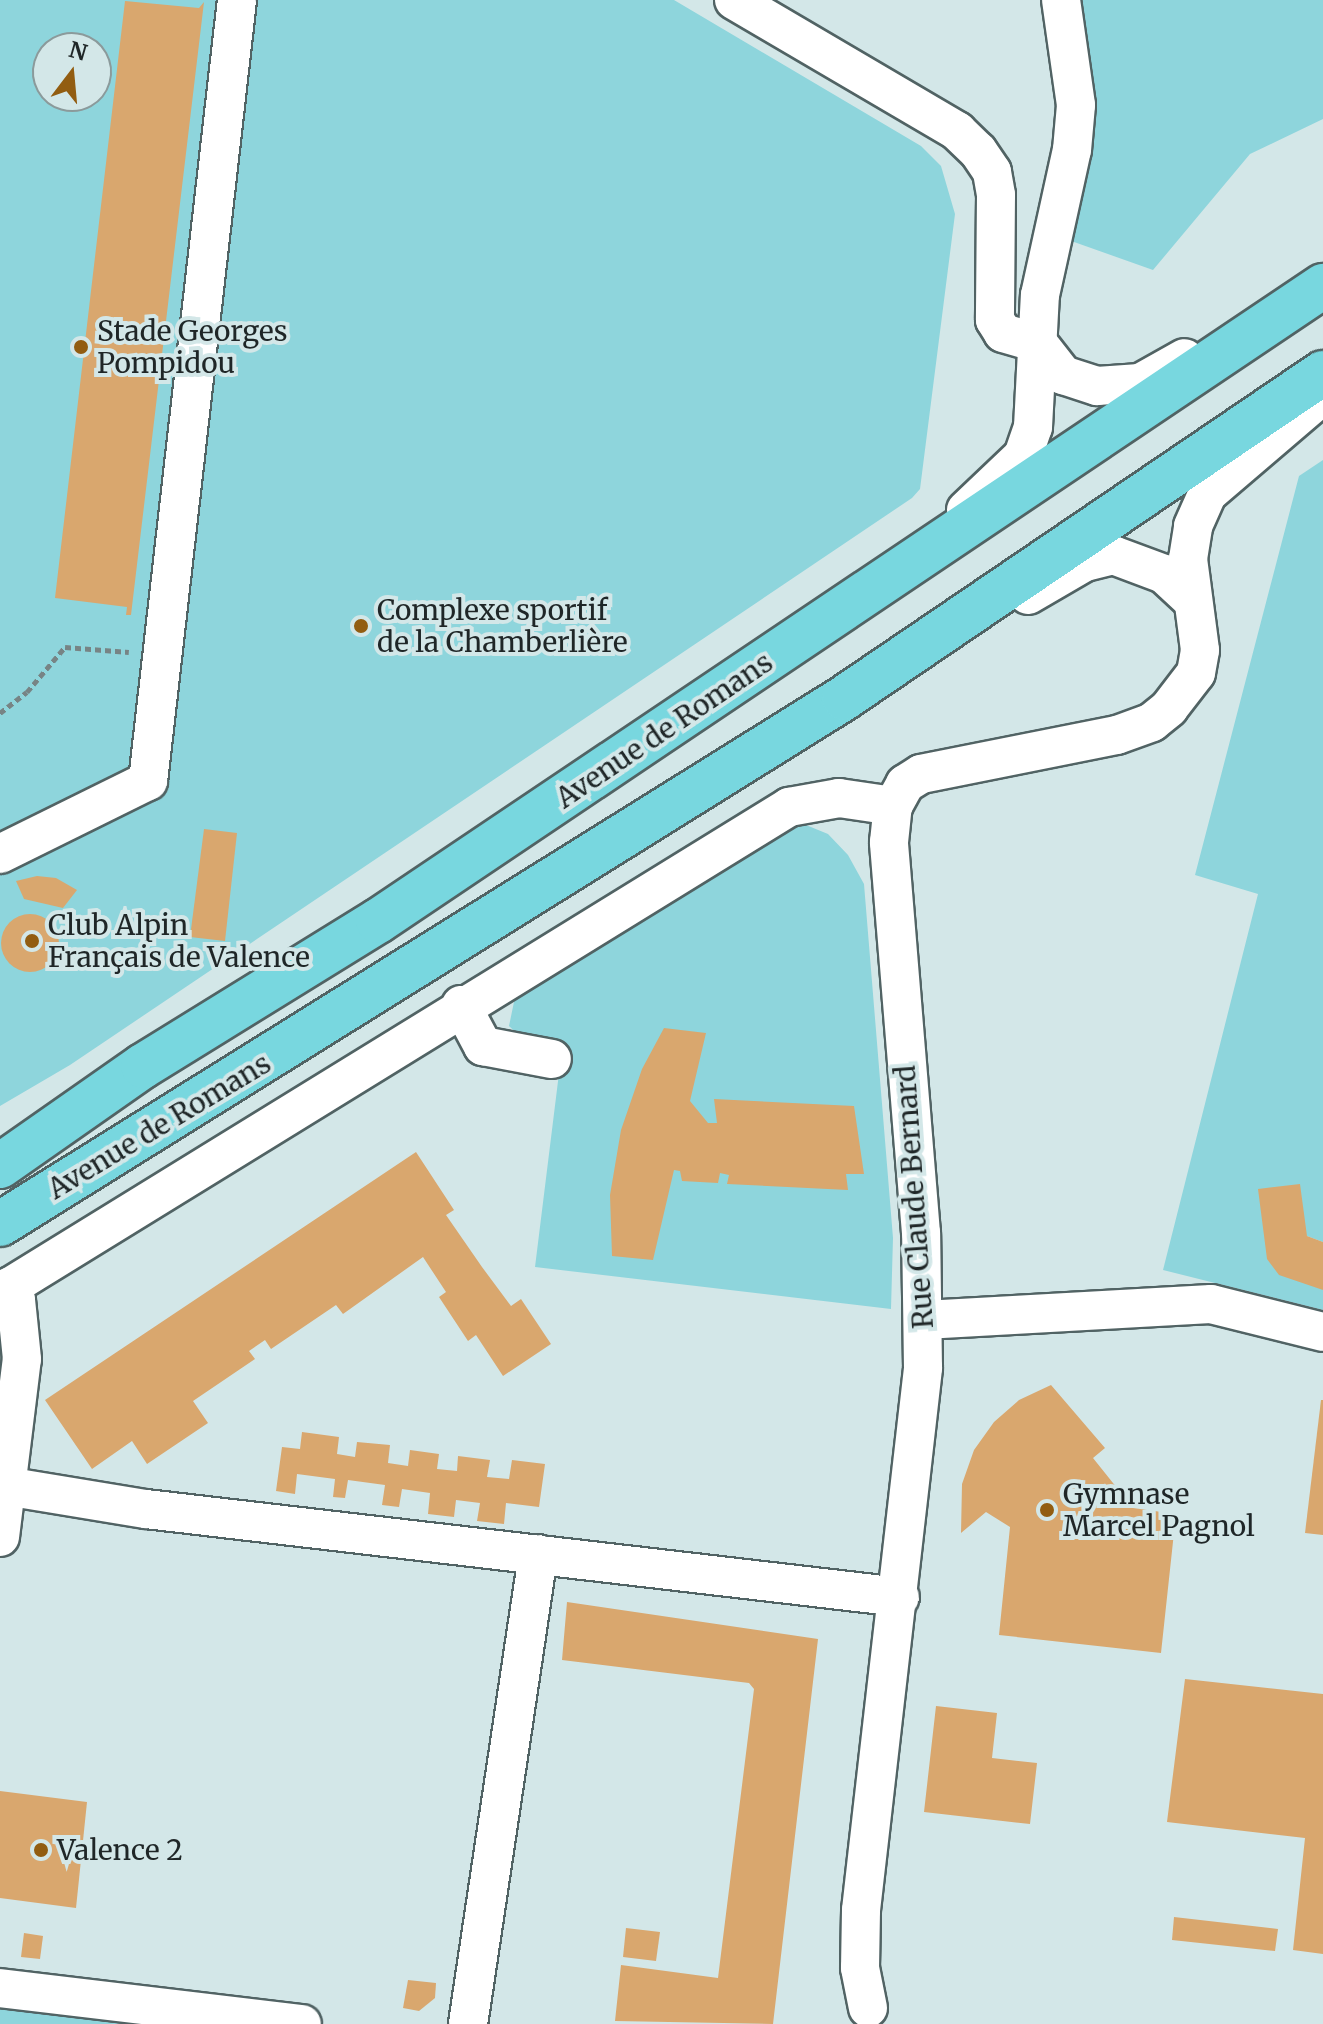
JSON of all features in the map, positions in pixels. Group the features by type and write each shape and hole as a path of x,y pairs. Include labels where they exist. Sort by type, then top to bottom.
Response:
{"main road":[{"name":"Avenue de Romans","path":"0,1166 143,1066 378,921 1323,286"},
{"name":"Avenue de Romans","path":"0,1224 844,698 1323,373"}],"street":[{"path":"0,854 148,781 237,0"},
{"path":"734,0 957,131 978,151 992,172 996,195 995,320 1003,333 1038,343 1063,375 1081,384 1140,383 1323,280"},
{"path":"900,572 1023,456 1033,427 1040,295 1072,150 1076,105 1061,0"},
{"path":"0,1537 16,1300 4,1290 461,1005 789,807 839,798 893,806 905,784 921,774 1117,735 1152,722 1184,693 1196,673 1200,630 1190,598 1193,526 1207,494 1323,395"},
{"path":"844,698 1099,558 1113,555 1140,562 1164,574 1190,598"},
{"name":"Rue Claude Bernard","path":"872,2019 860,1968 861,1910 900,1597 924,1320 890,856 893,806"},
{"path":"461,1005 483,1046 552,1059"},
{"path":"0,1153 143,1066"},
{"path":"924,1320 1211,1304 1323,1332"},
{"path":"5,1486 146,1509 900,1597"},
{"path":"468,2024 538,1554"},
{"path":"0,1988 302,2024"}],"path":[{"path":"0,713 27,692 65,647 162,655"}],"shaded area":[{"name":"Complexe sportif de la Chamberlière","path":"0,0 674,0 921,146 941,166 955,214 920,489 912,498 70,1065 0,1106"},
{"path":"1079,0 1323,0 1323,119 1250,154 1153,270 1060,237 1094,123"},
{"path":"1323,460 1323,1242 1307,1236 1259,1189 1323,1290 1323,1310 1163,1270 1258,894 1195,875 1299,476"},
{"path":"784,816 828,834 848,855 864,884 893,1238 891,1309 535,1267 562,1049 529,1045 509,1026 519,978"},
{"path":"0,2005 141,2024 0,2024"}],"building":[{"path":"125,1 199,8 204,2 131,615 126,615 127,607 55,598"},
{"path":"204,829 237,833 225,941 190,937"},
{"path":"37,876 56,878 77,890 63,908 24,899 16,881"},
{"path":"30,914 51,922 59,943 51,964 30,972 9,964 1,943 9,922"},
{"path":"664,1028 706,1033 690,1101 708,1123 717,1123 714,1099 854,1106 864,1174 846,1174 848,1190 727,1184 729,1175 720,1173 718,1183 682,1181 680,1171 674,1170 653,1260 612,1256 610,1195 621,1130 642,1069"},
{"path":"416,1152 454,1210 446,1215 482,1267 511,1306 521,1299 551,1344 503,1376 476,1335 468,1341 439,1297 446,1292 423,1257 343,1314 336,1305 271,1349 265,1340 249,1351 255,1359 193,1401 208,1423 147,1464 132,1441 92,1469 45,1400"},
{"path":"1300,1184 1307,1236 1323,1242 1323,1290 1279,1275 1267,1259 1258,1189"},
{"name":"Gymnase Marcel Pagnol","path":"1051,1385 1105,1448 1093,1458 1133,1508 1176,1514 1161,1653 999,1635 1010,1527 986,1512 961,1533 962,1484 974,1450 994,1422 1019,1400"},
{"path":"1323,1400 1323,1535 1305,1533"},
{"path":"302,1432 339,1437 337,1454 355,1457 357,1442 390,1445 388,1463 408,1466 410,1450 439,1454 437,1469 457,1471 458,1456 490,1460 487,1477 509,1479 512,1460 545,1464 539,1507 506,1503 504,1524 477,1521 480,1503 456,1500 454,1517 428,1514 430,1493 402,1489 399,1507 382,1505 385,1485 348,1480 345,1498 333,1497 335,1479 297,1474 295,1494 276,1491 282,1447 300,1449"},
{"path":"567,1602 818,1639 773,2024 615,2021 621,1965 718,1978 754,1689 749,1683 562,1660"},
{"path":"1185,1679 1323,1694 1323,1954 1293,1950 1305,1838 1167,1822"},
{"path":"936,1706 997,1713 992,1758 1037,1763 1030,1824 924,1812"},
{"name":"Valence 2","path":"0,1791 87,1802 76,1908 0,1898"},
{"path":"1174,1917 1278,1929 1275,1951 1172,1940"},
{"path":"626,1928 660,1932 656,1961 623,1957"},
{"path":"24,1933 43,1936 40,1959 21,1957"},
{"path":"408,1980 436,1983 435,1998 419,2011 403,2008"}],"place":[{"name":"Stade Georges Pompidou","path":"81,347"},
{"name":"Complexe sportif de la Chamberlière","path":"361,626"},
{"name":"Club Alpin Français de Valence","path":"32,941"},
{"name":"Gymnase Marcel Pagnol","path":"1047,1510"},
{"name":"Valence 2","path":"41,1850"}]}
